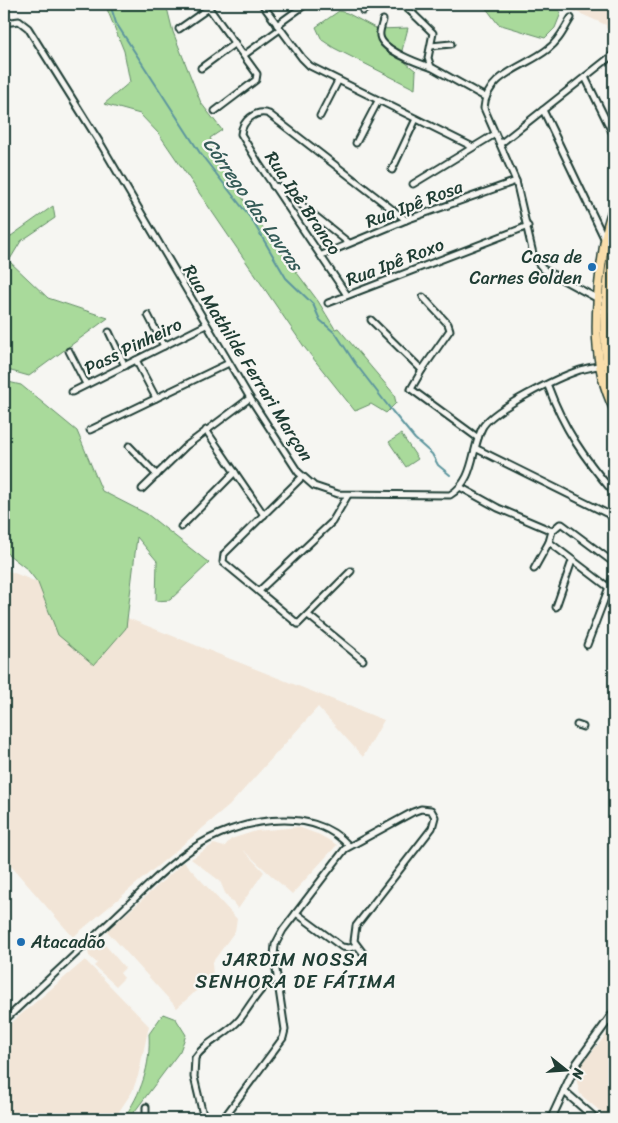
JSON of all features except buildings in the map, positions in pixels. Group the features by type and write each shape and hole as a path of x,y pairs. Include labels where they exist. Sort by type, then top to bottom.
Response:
{"main road":[{"path":"614,207 605,240 597,299 614,409"},
{"path":"600,311 605,302 614,243"},
{"path":"607,365 614,392"}],"street":[{"path":"262,4 310,66 471,146"},
{"path":"244,55 306,4"},
{"path":"363,12 372,4"},
{"path":"403,4 433,33 428,61 431,67"},
{"path":"179,30 208,6 256,71 256,80 215,112"},
{"path":"571,18 558,40 549,49 502,77 485,97 484,108 516,181 534,258 543,269 605,302"},
{"path":"383,20 380,36 383,42 406,58 431,67 485,97"},
{"name":"Rua Mathilde Ferrari Marçon","path":"4,23 20,21 28,28 102,146 250,398 302,476 324,491 348,495 448,495 460,487"},
{"path":"200,68 235,43"},
{"path":"431,46 451,44"},
{"path":"500,144 614,54"},
{"path":"585,77 614,136"},
{"path":"320,116 338,81"},
{"path":"356,143 378,101"},
{"path":"542,110 605,240 614,243"},
{"name":"Rua Ipê Branco","path":"347,295 243,138 241,134 243,125 255,114 265,112 269,114 406,220"},
{"path":"392,170 416,119"},
{"path":"413,184 471,146 495,134"},
{"name":"Rua Ipê Rosa","path":"322,255 406,220 516,181"},
{"path":"273,186 279,187 349,243"},
{"name":"Rua Ipê Roxo","path":"328,304 528,226"},
{"path":"422,297 450,328 448,335 412,386 413,391 478,438"},
{"path":"600,311 614,310"},
{"path":"148,315 164,346"},
{"path":"371,320 422,370"},
{"name":"Pass Pinheiro","path":"72,392 206,325"},
{"path":"109,332 125,366"},
{"path":"69,351 86,384"},
{"path":"136,360 156,398"},
{"path":"90,430 229,363"},
{"path":"552,531 498,508 460,487 471,467 477,449 478,438 485,423 493,414 579,370 607,365"},
{"path":"548,386 568,431 585,459 614,493"},
{"path":"142,489 206,430 250,398"},
{"path":"206,430 264,515"},
{"path":"128,446 157,475"},
{"path":"477,449 614,517"},
{"path":"181,527 235,472"},
{"path":"302,476 224,554 222,560 296,624 301,623 351,571"},
{"path":"259,592 332,522 348,495"},
{"path":"534,569 549,542 552,531 560,524 614,562"},
{"path":"549,542 608,587"},
{"path":"556,607 572,561"},
{"path":"587,645 614,574"},
{"path":"308,615 363,660"},
{"path":"223,1119 284,1038 285,1030 277,979 275,945 296,913 339,855 350,846 417,810 428,809 434,814 435,821 431,831 356,926 353,935 356,946 363,953"},
{"path":"4,1021 173,864 211,838 234,828 294,820 309,821 324,827 340,836 350,846"},
{"path":"296,913 342,947 356,946"},
{"path":"204,1119 194,1077 195,1058 203,1049 232,1028 267,984 277,979"},
{"path":"550,1119 577,1063 614,1012"},
{"path":"564,1091 596,1119"},
{"path":"146,1107 146,1119"}],"shaded area":[{"path":"559,4 614,4 614,31 606,28 606,25"},
{"path":"4,569 384,720 363,757 318,707 229,806 73,937 4,858"},
{"path":"298,827 320,835 337,845 292,894 243,850 264,872 238,909 225,893 220,881 191,859 214,844 224,847 231,839 256,831"},
{"path":"184,862 237,919 235,931 212,963 213,976 177,1008 107,931"},
{"path":"100,939 125,968 120,973 124,978 116,986 94,966 97,963 89,956 88,951"},
{"path":"85,960 149,1026 138,1076 132,1092 114,1119 4,1119 4,1029"},
{"path":"614,1025 614,1119 609,1119 580,1094 576,1078 582,1064"}],"green space":[{"path":"105,4 166,4 173,32 201,103 222,130 210,138 247,206 318,301 335,329 338,328 394,394 396,403 386,413 371,404 355,411 305,348 159,134 140,114 104,104 130,82 124,51"},
{"path":"395,4 422,4 413,19"},
{"path":"483,4 555,4 561,13 555,28 545,38 498,24"},
{"path":"339,11 347,13 377,29 408,28 400,58 416,71 415,89 322,40 316,27"},
{"path":"53,206 55,218 21,241 9,261 48,298 108,318 29,376 4,369 4,241"},
{"path":"4,381 21,385 77,431 102,491 147,514 209,563 170,600 156,601 157,561 137,537 126,628 94,665 58,635 38,583 27,569 4,551"},
{"path":"401,434 418,459 406,467 389,442"},
{"path":"163,1014 176,1019 186,1035 180,1051 129,1119 123,1119 135,1100 144,1079 148,1057 149,1034"}],"waterway":[{"name":"Córrego das Lavras","path":"110,4 116,23 200,153 252,220 286,278 313,304 320,320 336,334 355,363 392,411 415,439 432,454 438,465 450,475"}],"place":[{"name":"Casa de Carnes Golden","path":"592,267"},
{"name":"Atacadão","path":"21,942"}],"district":[{"name":"JARDIM NOSSA SENHORA DE FÁTIMA","path":"296,970"}]}
